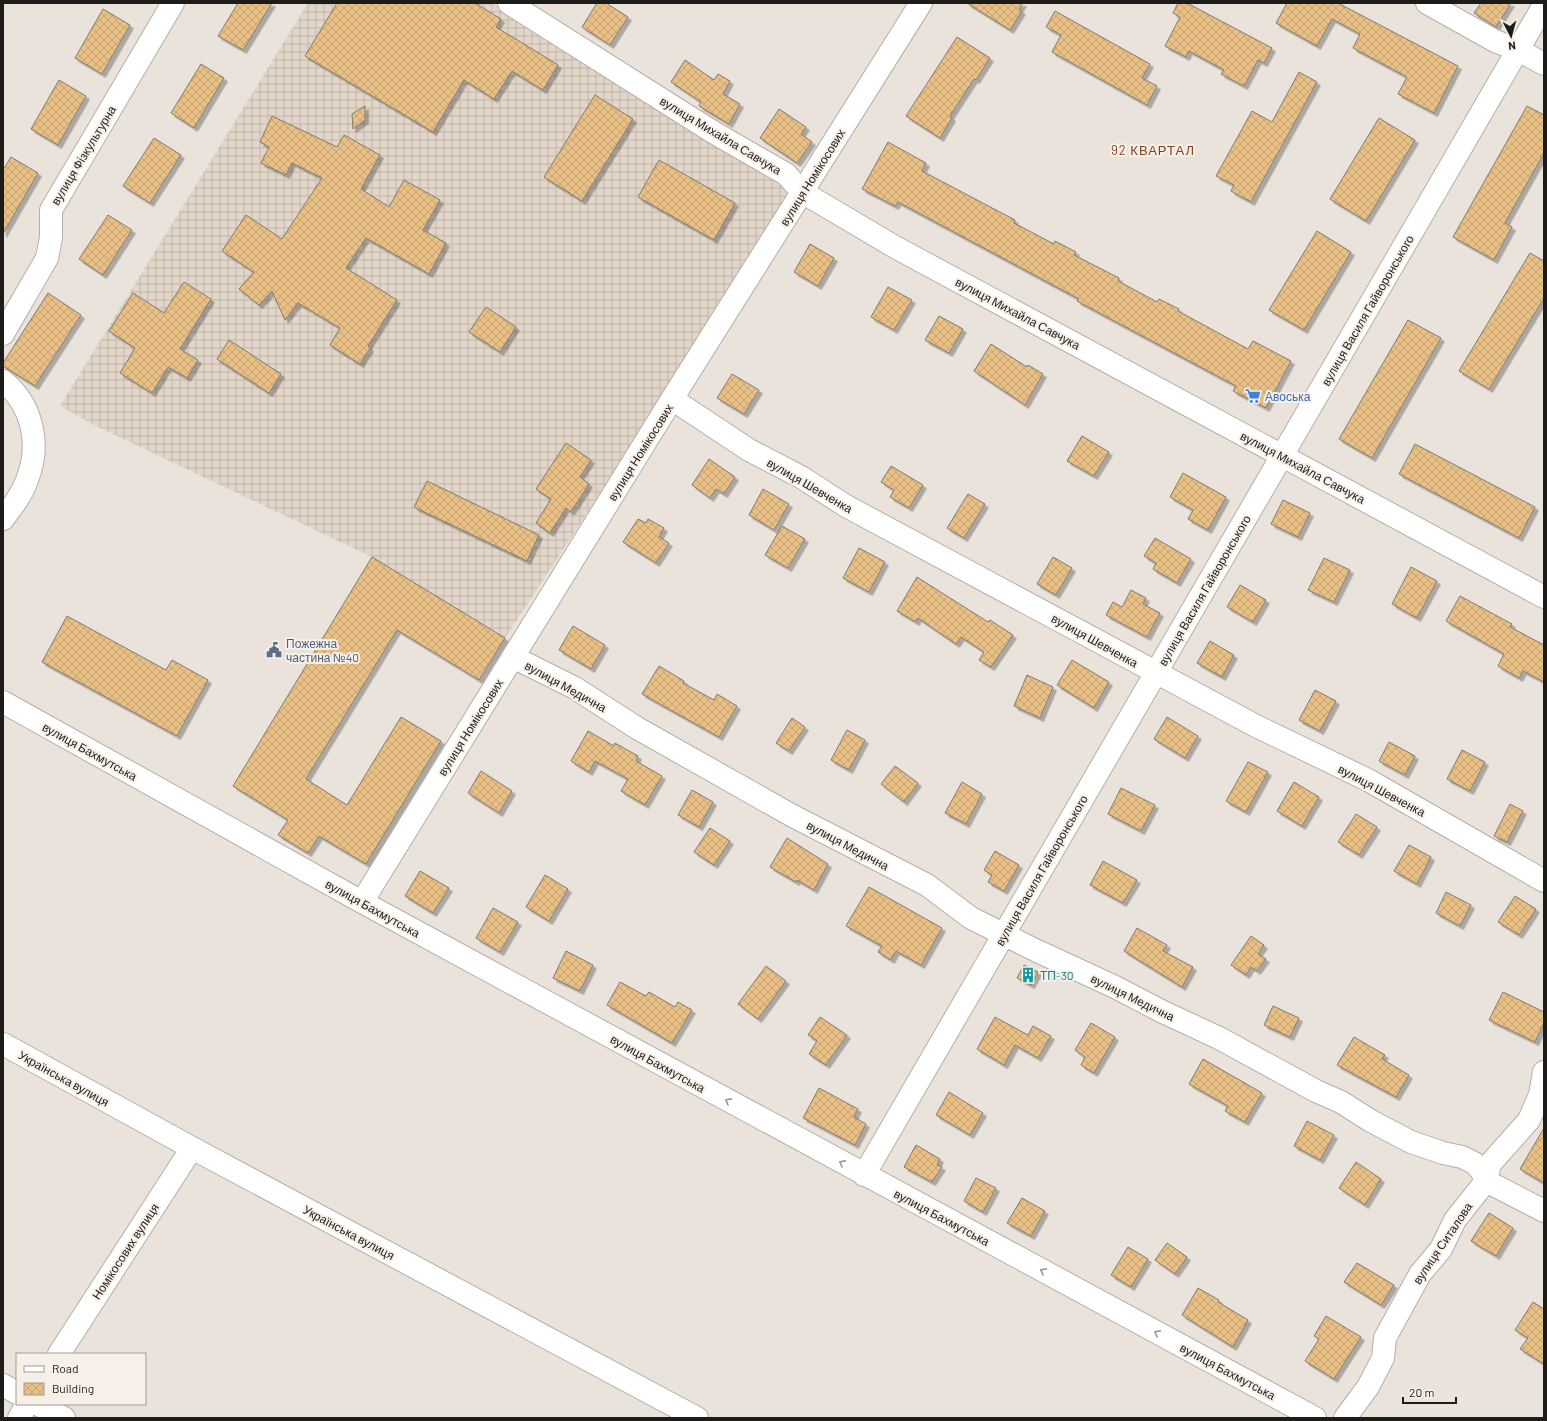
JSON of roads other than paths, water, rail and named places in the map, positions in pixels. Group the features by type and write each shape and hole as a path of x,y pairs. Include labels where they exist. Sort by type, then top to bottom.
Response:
{"street":[{"name":"вулиця Фізкультурна","path":"3,334 47,258 51,238 50,210 173,3"},
{"name":"вулиця Михайла Савчука","path":"509,3 713,132 786,174 802,192 895,247 1544,597"},
{"name":"вулиця Номікосових","path":"362,902 672,400 921,3"},
{"path":"1427,3 1495,41 1518,50 1544,64"},
{"name":"вулиця Василя Гайворонського","path":"864,1175 1544,6"},
{"path":"3,381 23,402 31,419 33,443 33,463 27,481 17,501 3,519"},
{"name":"вулиця Шевченка","path":"672,400 749,450 801,477 846,506 1256,726 1368,780 1544,881"},
{"name":"вулиця Медична","path":"513,657 575,688 637,728 791,815 927,885 971,918 1219,1038 1316,1091 1341,1102 1371,1121 1411,1142 1443,1153 1462,1157 1474,1163 1481,1170 1486,1181"},
{"name":"вулиця Бахмутська","path":"3,702 362,902 1315,1418"},
{"name":"Українська вулиця","path":"3,1044 192,1148 697,1418"},
{"name":"вулиця Ситалова","path":"1345,1418 1368,1387 1383,1358 1385,1338 1420,1274 1441,1249 1455,1220 1486,1181 1490,1164 1529,1120 1540,1095 1544,1072"},
{"name":"Номікосових вулиця","path":"60,1353 192,1148"},
{"path":"1486,1181 1544,1211"},
{"path":"3,1386 16,1392"},
{"path":"19,1418 26,1405"},
{"path":"39,1405 64,1418"}],"place":[{"name":"Авоська","path":"1253,396"},
{"name":"Пожежна частина №40","path":"274,650"},
{"name":"ТП-30","path":"1028,975"}],"district":[{"name":"92 КВАРТАЛ","path":"1153,150"}]}
